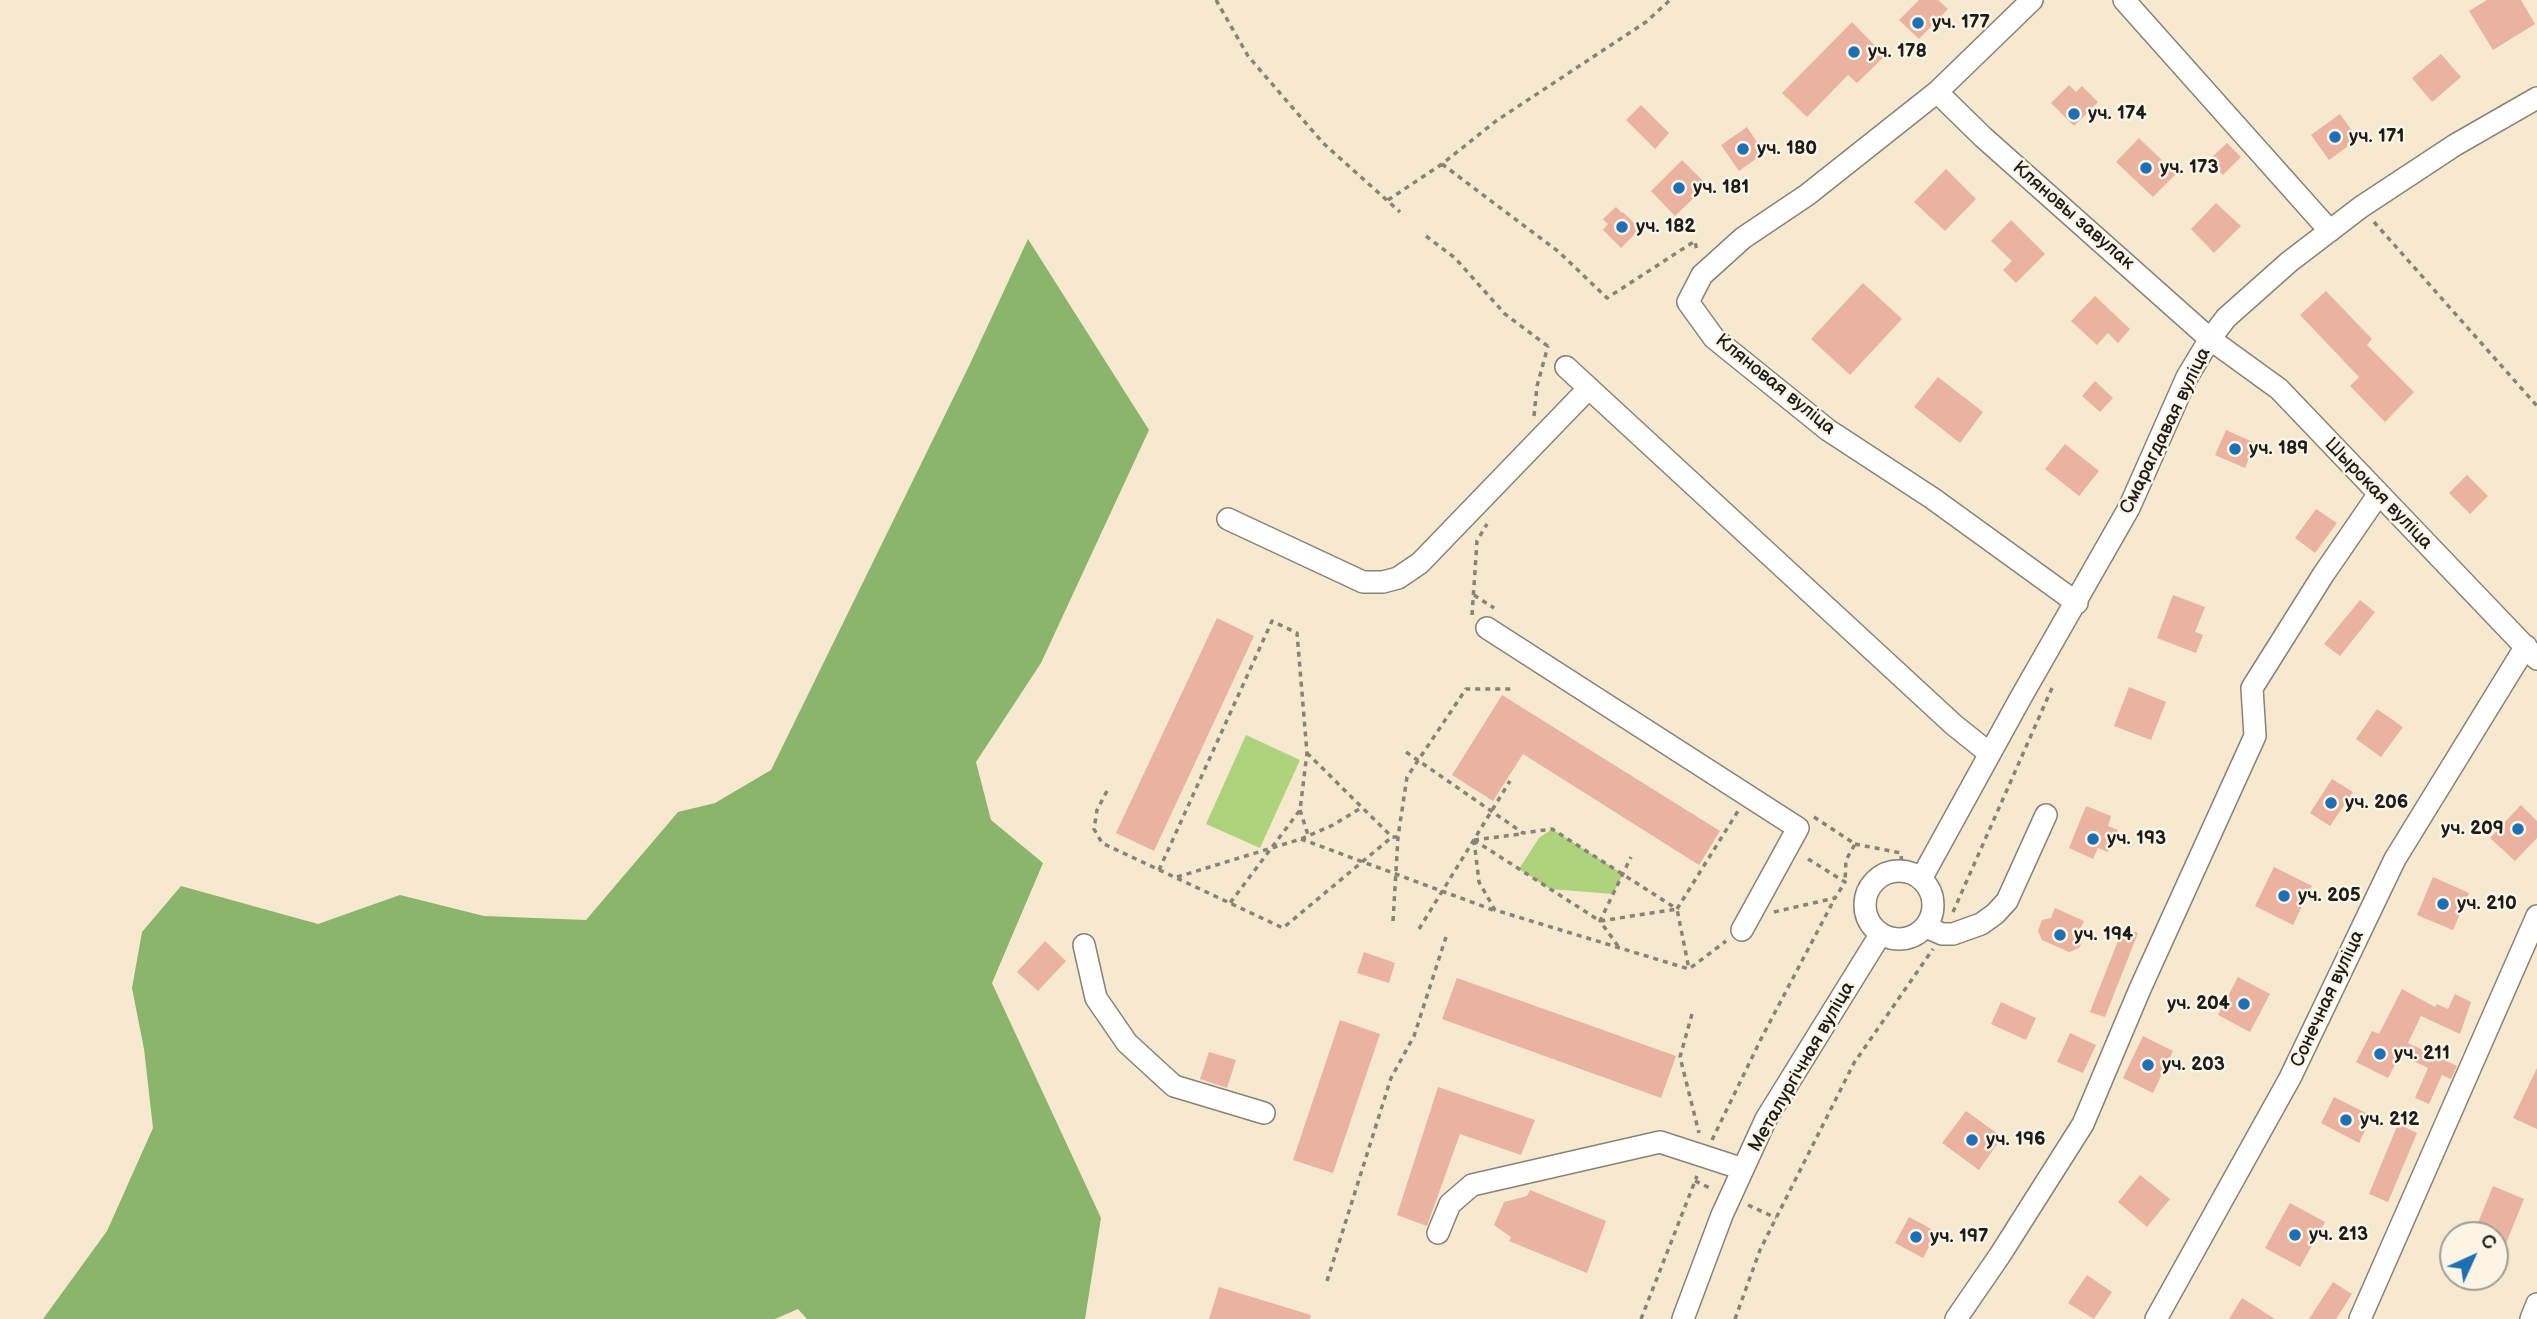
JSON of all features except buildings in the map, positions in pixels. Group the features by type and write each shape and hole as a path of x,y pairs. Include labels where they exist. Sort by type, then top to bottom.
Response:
{"street":[{"name":"Кляновая вуліца","path":"2032,0 1937,92 1818,187 1743,238 1702,275 1688,302 1714,338 1828,430 1932,498 2077,603"},
{"path":"2124,0 2330,231"},
{"name":"Кляновы завулак","path":"1937,92 1983,137 2210,339"},
{"name":"Смарагдавая вуліца","path":"1912,875 1989,753 2077,603 2129,509 2187,377 2226,318 2361,207 2455,145 2533,108"},
{"name":"Шырокая вуліца","path":"2210,339 2279,389 2531,653"},
{"path":"1566,367 1954,725 1989,753"},
{"path":"1228,519 1363,582 1382,582 1398,578 1420,563 1589,388"},
{"path":"1956,1319 2083,1124 2140,989 2255,736 2252,688 2323,575 2378,495"},
{"path":"1487,628 1798,828 1742,930"},
{"name":"Сонечная вуліца","path":"2156,1319 2290,1078 2395,859 2531,653"},
{"path":"1934,931 1932,897 1912,875 1887,873 1874,881 1866,894 1864,909 1869,924 1880,935 1904,940 1934,931 1960,932 1981,925 2007,901 2046,815"},
{"path":"2360,1319 2537,916"},
{"name":"Металургічная вуліца","path":"1683,1319 1722,1215 1766,1119 1880,935"},
{"path":"1084,945 1096,998 1127,1043 1174,1086 1264,1113"},
{"path":"1438,1233 1450,1204 1472,1185 1660,1142 1743,1169"},
{"path":"2531,1319 2537,1304"}],"path":[{"path":"1216,0 1248,56 1323,143 1400,212"},
{"path":"1388,200 1442,164 1496,121 1646,22 1670,0"},
{"path":"1442,164 1559,252 1606,298 1695,241 1702,275"},
{"path":"2361,207 2537,407"},
{"path":"1426,236 1455,258 1505,314 1548,346 1566,367"},
{"path":"1159,870 1272,621 1297,633 1307,753 1300,810 1311,842"},
{"path":"1735,1319 1760,1250 1854,1063 1934,931 2056,678"},
{"path":"1393,921 1398,837 1407,777 1466,689 1513,689"},
{"path":"1406,752 1524,834"},
{"path":"1307,753 1392,837"},
{"path":"1419,929 1510,781"},
{"path":"1107,791 1097,810 1094,829 1102,843 1283,928 1392,837 1398,837"},
{"path":"1689,969 1677,909 1748,796"},
{"path":"1175,877 1301,839 1333,825 1361,808"},
{"path":"1230,903 1300,810"},
{"path":"1474,840 1552,829 1677,909"},
{"path":"1301,839 1495,910 1689,969"},
{"path":"1474,840 1479,882 1495,910"},
{"path":"1474,840 1600,921 1619,947"},
{"path":"1855,844 1901,853 1912,875"},
{"path":"1641,1319 1704,1156 1762,1037 1845,882 1788,846"},
{"path":"1600,921 1631,857"},
{"path":"1689,969 1764,914 1835,898"},
{"path":"1600,921 1677,909"},
{"path":"1327,1281 1391,1078 1414,1036 1446,937"},
{"path":"1692,1014 1680,1057 1704,1156"}],"green space":[{"path":"1028,239 1149,430 1041,663 976,762 991,820 1043,863 992,983 1101,1218 1085,1319 807,1319 798,1309 775,1319 43,1319 107,1231 153,1128 144,1049 132,988 142,932 181,886 318,924 400,895 484,916 586,920 678,812 715,803 771,770 969,366"},
{"path":"1246,735 1300,760 1260,848 1206,824"},
{"path":"1552,829 1623,874 1613,894 1550,889 1519,869 1539,838"}],"place":[{"name":"уч. 177","path":"1918,23"},
{"name":"уч. 178","path":"1854,52"},
{"name":"уч. 174","path":"2074,114"},
{"name":"уч. 171","path":"2335,137"},
{"name":"уч. 180","path":"1743,149"},
{"name":"уч. 173","path":"2146,168"},
{"name":"уч. 181","path":"1679,188"},
{"name":"уч. 182","path":"1622,227"},
{"name":"уч. 189","path":"2235,449"},
{"name":"уч. 206","path":"2331,803"},
{"name":"уч. 209","path":"2518,829"},
{"name":"уч. 193","path":"2093,839"},
{"name":"уч. 205","path":"2284,896"},
{"name":"уч. 210","path":"2443,904"},
{"name":"уч. 194","path":"2060,935"},
{"name":"уч. 204","path":"2244,1004"},
{"name":"уч. 211","path":"2380,1054"},
{"name":"уч. 203","path":"2148,1065"},
{"name":"уч. 212","path":"2346,1120"},
{"name":"уч. 196","path":"1972,1140"},
{"name":"уч. 213","path":"2295,1235"},
{"name":"уч. 197","path":"1916,1237"}]}
